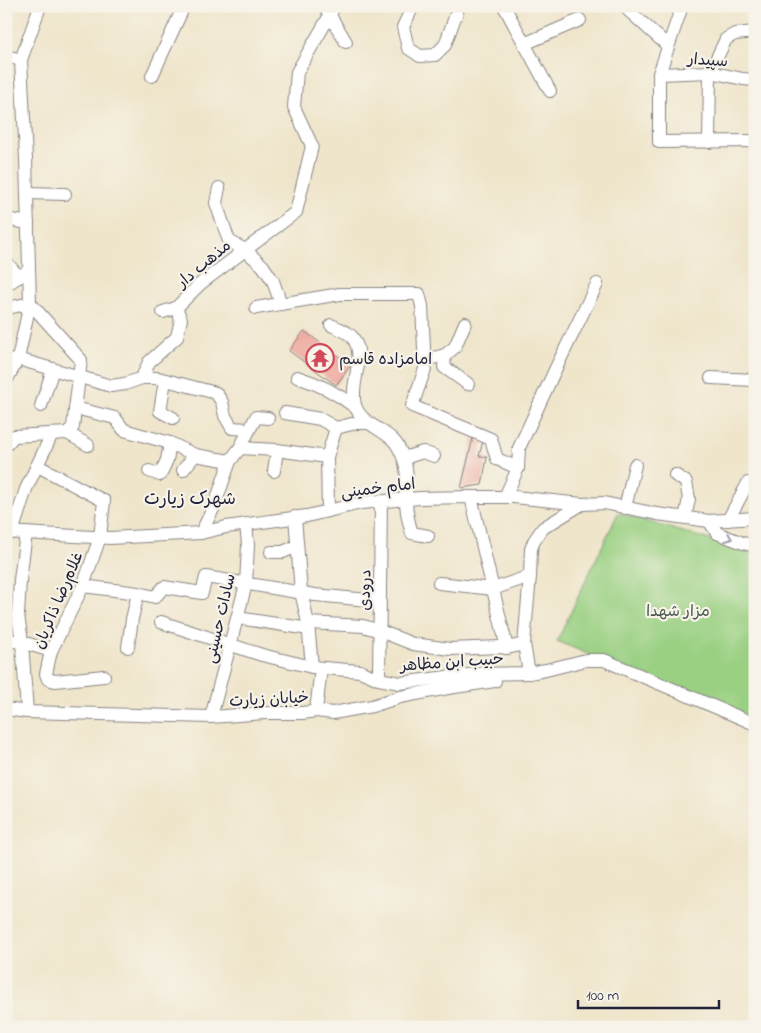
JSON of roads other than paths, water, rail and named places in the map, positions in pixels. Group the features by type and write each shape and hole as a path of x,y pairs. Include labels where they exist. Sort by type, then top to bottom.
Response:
{"street":[{"path":"6,381 30,303 24,273 28,224 21,60 40,6"},
{"path":"152,76 184,6"},
{"path":"413,6 403,27 408,48 420,56 435,55 445,45 459,6"},
{"path":"504,6 550,91"},
{"path":"682,6 659,74 659,142 755,141"},
{"path":"329,9 346,42"},
{"name":"مذهب دار","path":"142,378 149,362 177,337 181,319 176,308 200,284 296,212 312,146 294,107 297,72 329,9"},
{"path":"628,10 668,46"},
{"path":"524,44 580,20"},
{"path":"709,142 710,72 726,39 735,34 755,32"},
{"path":"6,56 21,60"},
{"name":"سپیدار","path":"659,74 710,72 755,80"},
{"path":"218,188 216,203 229,241 244,250 263,266 273,281 281,304"},
{"path":"27,193 65,194"},
{"path":"6,219 28,224"},
{"path":"6,262 24,273"},
{"path":"6,285 24,273"},
{"path":"505,497 518,468 519,448 597,284"},
{"path":"256,308 340,294 419,294 422,306 425,369 412,406 491,439 497,459 518,468"},
{"path":"6,307 30,303"},
{"path":"30,303 81,360 73,427 67,433"},
{"path":"163,312 176,308"},
{"path":"425,360 445,355 455,347 465,323"},
{"path":"331,325 353,337 359,351 358,368 353,391 356,407"},
{"path":"445,355 444,367 468,384"},
{"path":"12,361 54,369 111,386 125,384 142,378 158,378 216,393 222,402 224,416 232,428 249,429"},
{"path":"41,406 54,369"},
{"path":"298,377 314,382 339,395 356,407 367,423"},
{"path":"711,378 755,380"},
{"path":"165,380 160,411 173,418"},
{"path":"76,408 115,418 124,430 170,443 195,455 230,461"},
{"path":"285,413 320,419 336,428 356,423 367,423 381,430 395,442 404,458 408,476 407,521 412,533 428,536"},
{"path":"201,533 214,507 230,461 240,448 256,417 268,418"},
{"path":"328,511 326,457 336,428"},
{"path":"9,437 67,433 88,445"},
{"path":"9,533 26,490 52,434"},
{"path":"149,472 160,475 167,460 170,443"},
{"path":"240,448 277,450 326,457"},
{"path":"274,471 277,450"},
{"path":"404,458 423,452 434,456"},
{"path":"183,470 195,455"},
{"path":"625,508 635,465"},
{"name":"غلام‌رضا ذاکریان","path":"38,466 104,501 100,537 83,586 51,652 46,674 48,679 54,681 104,676"},
{"path":"676,475 686,482 689,499 685,518"},
{"path":"728,520 748,484"},
{"path":"471,497 507,648"},
{"name":"امام خمینی","path":"9,533 100,537 201,533 226,527 328,511 361,503 406,499 471,497 505,497 582,504 604,503 709,521 755,518"},
{"name":"درودی","path":"379,679 381,502"},
{"name":"حبیب ابن مظاهر","path":"161,622 262,655 317,667 360,671 379,679 400,683 455,676 529,673 524,644 531,549 543,528 582,504"},
{"path":"295,517 301,592 317,667 316,712"},
{"path":"709,521 717,533 742,544 755,546"},
{"name":"سادات حسینی","path":"211,717 246,584 248,545 246,524"},
{"path":"26,533 20,580 12,616 22,642 27,712"},
{"path":"271,552 283,552 297,546"},
{"path":"439,583 493,589 530,576"},
{"path":"83,586 155,597 164,587 202,592 206,577 315,595 380,601"},
{"path":"128,647 138,593"},
{"path":"238,618 309,626 363,626 413,644 450,649 507,648 524,644"},
{"path":"6,640 22,642 51,652"},
{"path":"529,673 586,660 604,660 755,724"},
{"name":"خیابان زیارت","path":"6,709 27,712 211,717 264,713 333,713 448,688 516,679 529,673"}],"place":[{"name":"امامزاده قاسم","path":"320,358"}],"district":[{"name":"شهرک زیارت","path":"190,498"}],"park label":[{"name":"مزار شهدا","path":"678,610"}]}
